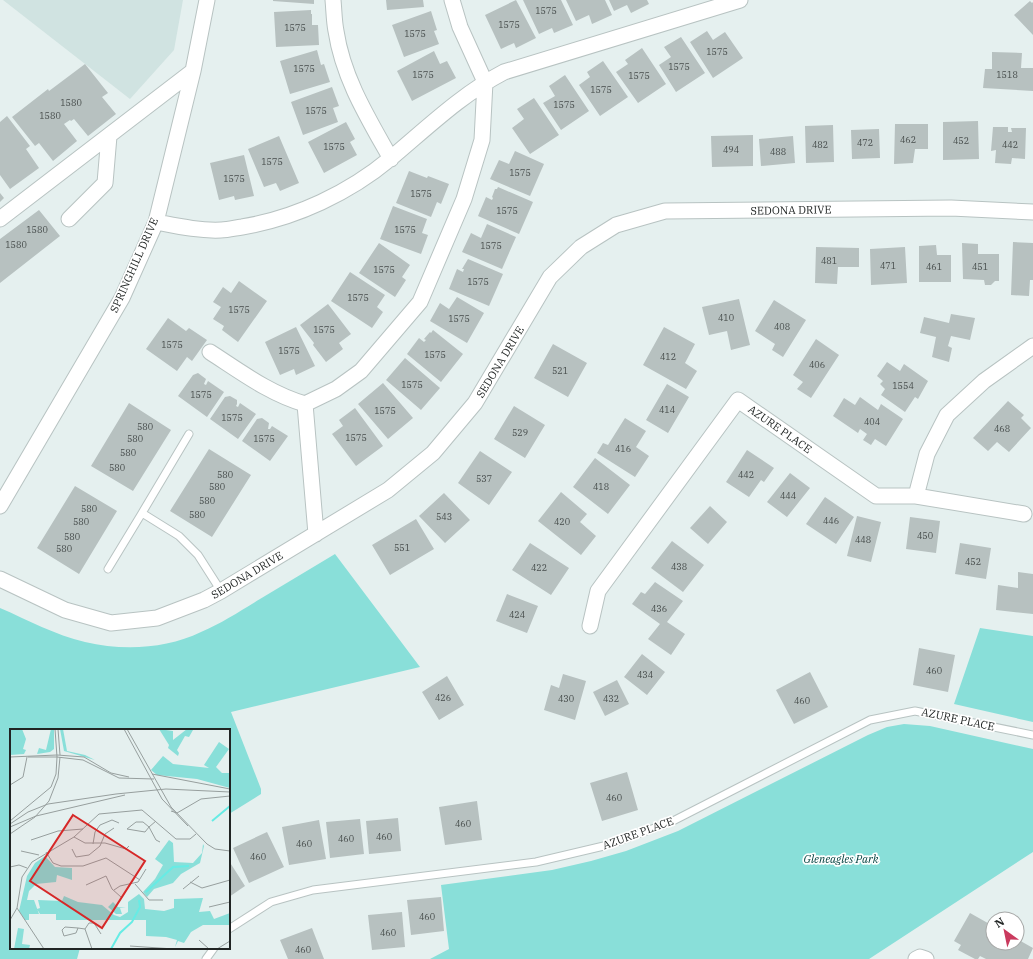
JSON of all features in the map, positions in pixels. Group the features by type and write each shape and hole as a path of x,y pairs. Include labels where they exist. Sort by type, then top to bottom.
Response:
{"street":[{"name":"SPRINGHILL DRIVE","path":"0,506 122,298 156,222 193,71 207,0"},
{"path":"333,0 336,32 346,72 363,110 390,159"},
{"path":"210,352 258,384 290,400 306,404 336,389 361,371 420,302 464,199 482,140 485,82 460,27 452,0"},
{"path":"156,222 188,228 221,230 262,223 308,208 354,185 390,159 438,117 485,82 504,72 740,0"},
{"path":"0,219 193,71"},
{"path":"69,219 105,183 108,136"},
{"name":"SEDONA DRIVE","path":"0,579 65,610 111,623 157,618 204,600 221,591 388,490 433,453 475,403 550,277 581,247 616,225 665,211 951,208 1033,212"},
{"path":"916,496 927,454 947,415 984,381 1033,346"},
{"name":"AZURE PLACE","path":"590,626 598,591 738,400 876,496 916,496 1029,516"},
{"path":"306,404 316,534"},
{"path":"916,959 920,957 926,959"}],"lane":[{"path":"108,569 189,434"},
{"path":"142,513 179,536 198,555 221,591"},
{"name":"AZURE PLACE","path":"230,928 271,902 313,890 536,862 608,845 671,822 870,720 915,711 1033,735"},
{"path":"206,959 213,949"}],"shaded area":[{"path":"3,0 183,0 174,50 130,99"}],"green space":[{"path":"335,554 420,667 231,712 261,789 261,794 230,813 230,729 10,729 10,949 80,949 77,959 0,959 0,608 74,639 114,647 144,647 188,638 216,625"},
{"path":"980,628 1033,636 1033,722 954,704"},
{"name":"Gleneagles Park","path":"904,724 930,726 1033,749 1033,852 869,959 430,959 449,949 441,885 552,870 626,851 678,831 868,735 887,727"}],"building":[{"path":"314,0 314,4 273,1"},
{"path":"386,0 423,0 424,7 387,10"},
{"path":"516,0 536,38 516,48 514,43 501,49 485,15"},
{"path":"523,0 561,0 573,25 554,33 552,28 539,34"},
{"path":"566,0 605,0 612,15 592,24 589,15 576,21"},
{"path":"609,0 647,0 649,4 631,13 627,5 614,11"},
{"path":"1030,1 1032,3 1033,2 1033,35 1014,15"},
{"path":"311,10 312,25 318,25 319,45 276,47 274,12"},
{"path":"431,11 437,30 434,31 439,44 404,57 392,25"},
{"path":"707,31 713,40 725,32 743,58 713,78 690,42"},
{"path":"681,37 705,73 676,92 659,65 671,57 664,47"},
{"path":"642,48 666,84 638,103 616,72 628,64 625,60"},
{"path":"317,50 321,65 324,64 330,82 290,94 280,61"},
{"path":"434,51 440,64 447,61 456,78 412,101 397,71"},
{"path":"992,52 1022,53 1021,68 1033,68 1033,91 983,88 985,69 992,69"},
{"path":"603,61 628,97 600,116 579,85 590,77 587,72"},
{"path":"85,64 108,93 102,97 116,114 88,136 74,119 64,124 77,141 53,161 39,143 35,146 12,117 48,89 49,91"},
{"path":"565,75 589,111 561,130 543,103 555,96 549,86"},
{"path":"332,87 339,106 333,108 338,122 303,135 291,102"},
{"path":"534,98 559,135 530,154 512,128 524,119 517,109"},
{"path":"7,116 30,146 26,149 39,168 10,189 0,175 0,122"},
{"path":"978,121 979,159 943,160 943,122"},
{"path":"346,122 355,139 350,142 357,155 324,173 308,142"},
{"path":"895,124 928,124 928,149 915,149 913,163 894,164"},
{"path":"833,125 834,162 806,163 805,126"},
{"path":"993,127 1008,127 1008,132 1012,132 1011,128 1026,128 1025,159 1012,158 1011,164 995,163 996,150 991,151"},
{"path":"879,129 880,158 852,159 851,130"},
{"path":"753,135 753,166 712,167 711,136"},
{"path":"279,136 299,183 280,191 276,183 264,187 248,149"},
{"path":"793,136 795,163 761,166 759,139"},
{"path":"515,151 544,164 530,196 490,179 499,160 509,164"},
{"path":"244,155 254,196 235,200 234,196 219,200 210,163"},
{"path":"409,171 449,184 441,204 437,202 431,217 396,203"},
{"path":"498,187 533,202 519,234 478,216 486,197 492,200 495,189"},
{"path":"0,193 4,198 0,202"},
{"path":"393,206 427,219 422,233 428,235 421,254 380,239"},
{"path":"39,210 60,236 0,283 0,239"},
{"path":"487,224 516,237 502,269 462,252 471,233 481,238"},
{"path":"1013,242 1033,243 1033,280 1030,280 1029,296 1011,295"},
{"path":"379,243 410,265 402,277 406,280 395,297 359,273"},
{"path":"962,243 978,244 978,254 999,254 999,281 995,281 991,285 985,285 984,280 963,279"},
{"path":"936,245 937,255 951,255 951,282 919,282 919,246"},
{"path":"816,247 859,248 859,267 838,267 837,284 815,283"},
{"path":"905,247 907,283 871,285 870,249"},
{"path":"468,259 503,274 489,306 449,289 457,269 463,272 464,269 462,269"},
{"path":"350,272 385,295 377,307 383,312 372,328 331,301"},
{"path":"239,281 267,301 238,342 222,330 224,326 213,319 221,307 213,302 223,287 231,293"},
{"path":"457,297 484,313 467,343 430,321 440,303 449,309"},
{"path":"739,299 750,345 731,350 727,331 709,335 702,307"},
{"path":"774,300 806,320 783,357 772,350 775,344 755,331"},
{"path":"328,304 351,334 339,343 343,349 326,362 300,325"},
{"path":"951,314 975,318 970,340 951,336 948,346 952,348 949,362 932,357 936,337 920,333 924,317 949,323"},
{"path":"168,318 186,331 189,328 207,340 192,361 187,357 177,371 146,349"},
{"path":"296,327 315,366 296,375 294,369 280,375 265,342"},
{"path":"664,327 695,344 685,363 697,371 686,389 643,365"},
{"path":"433,330 463,354 441,382 407,354 419,338 424,342 426,340 424,339"},
{"path":"816,339 839,355 811,398 797,389 803,382 793,375"},
{"path":"553,344 587,363 568,397 534,378"},
{"path":"405,358 440,388 421,410 386,380"},
{"path":"887,362 900,371 904,364 928,381 918,399 915,397 905,412 881,395 885,389 880,384 883,381 877,376"},
{"path":"198,373 206,379 204,384 206,385 208,381 224,392 207,417 178,396 193,375"},
{"path":"383,383 413,418 388,439 358,404"},
{"path":"667,384 689,397 668,433 646,420"},
{"path":"230,396 237,400 236,406 238,407 240,403 256,414 238,439 210,419 225,397"},
{"path":"860,397 878,410 881,404 903,419 886,446 875,439 871,445 863,440 867,434 860,429 858,433 833,416 844,398 855,405"},
{"path":"1008,401 1024,415 1021,418 1031,428 1009,452 997,442 988,451 973,438"},
{"path":"129,403 171,430 133,491 91,466"},
{"path":"514,406 545,425 525,458 494,439"},
{"path":"355,408 383,446 356,466 332,434 343,426 339,420"},
{"path":"262,418 269,423 268,429 272,426 288,436 270,461 242,441 257,419"},
{"path":"625,418 646,431 636,447 649,456 635,477 597,453 603,443 608,445"},
{"path":"209,449 251,475 212,537 170,511"},
{"path":"747,450 774,468 764,482 761,480 749,497 726,482"},
{"path":"480,451 512,472 489,505 458,483"},
{"path":"595,458 630,485 608,514 573,487"},
{"path":"790,473 810,488 787,517 767,502"},
{"path":"75,486 117,511 79,574 37,548"},
{"path":"561,492 587,514 580,522 596,536 581,555 538,521"},
{"path":"444,493 470,520 445,543 419,516"},
{"path":"825,497 854,517 836,544 806,524"},
{"path":"710,506 727,522 708,544 690,528"},
{"path":"857,516 881,522 871,562 847,556"},
{"path":"910,517 940,521 936,553 906,549"},
{"path":"416,519 434,549 390,575 372,545"},
{"path":"672,541 704,565 683,592 651,568"},
{"path":"530,543 569,568 551,595 512,570"},
{"path":"960,543 991,548 986,579 955,574"},
{"path":"1018,572 1033,574 1033,614 996,610 998,585 1018,588"},
{"path":"655,582 683,601 667,622 685,634 671,655 648,639 660,624 632,604 641,592 645,594"},
{"path":"507,594 538,606 527,633 496,621"},
{"path":"919,648 955,655 948,692 913,685"},
{"path":"642,654 665,672 647,695 624,677"},
{"path":"810,672 828,707 794,724 776,690"},
{"path":"563,674 586,681 575,720 544,710 551,685 559,688"},
{"path":"447,676 464,705 439,720 422,692"},
{"path":"617,680 629,704 605,716 593,692"},
{"path":"627,772 638,810 602,821 590,783"},
{"path":"477,801 482,840 445,845 439,807"},
{"path":"398,818 401,851 369,854 366,821"},
{"path":"360,819 364,854 330,858 326,822"},
{"path":"319,820 326,859 289,865 282,827"},
{"path":"267,832 284,867 249,883 233,848"},
{"path":"230,863 245,886 230,896"},
{"path":"441,897 444,931 411,935 407,900"},
{"path":"402,912 405,947 372,950 368,915"},
{"path":"970,913 985,921 985,951 1025,951 1025,944 1033,948 1028,959 986,959 980,956 978,959 975,959 958,950 961,945 954,941"},
{"path":"312,928 324,959 288,959 280,940"}]}
